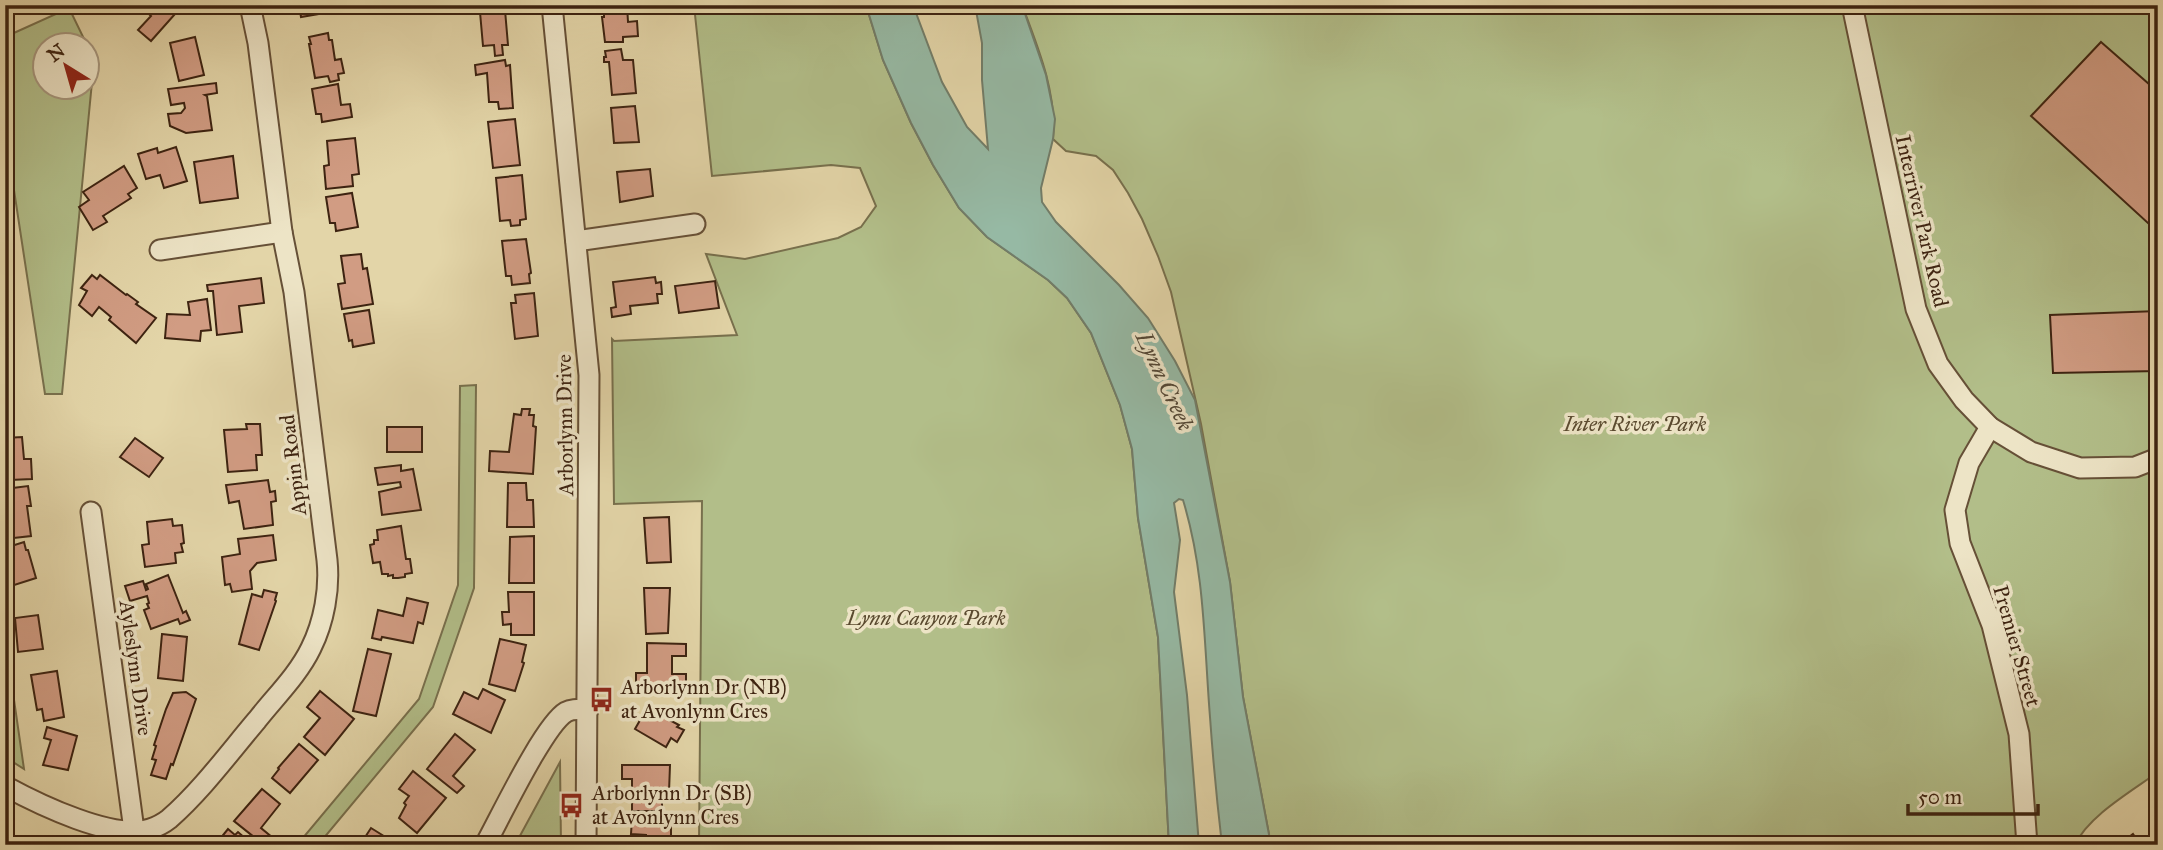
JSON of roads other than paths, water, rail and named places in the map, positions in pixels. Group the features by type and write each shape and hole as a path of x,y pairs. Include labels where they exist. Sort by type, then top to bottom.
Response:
{"street":[{"name":"Appin Road","path":"136,837 167,821 201,786 292,677 311,648 329,581 294,292 282,232 258,43 250,5"},
{"name":"Arborlynn Drive","path":"552,5 589,375 586,845"},
{"name":"Interriver Park Road","path":"1852,5 1916,309 1938,364 1964,400 1990,427 2031,452 2080,468 2135,467 2158,458"},
{"path":"576,241 695,224"},
{"path":"160,250 282,232"},
{"name":"Premier Street","path":"1990,427 1969,463 1955,510 1960,543 1993,625 2019,734 2027,845"},
{"name":"Ayleslynn Drive","path":"91,512 136,837"},
{"path":"485,845 537,750 557,720 573,709 588,710"},
{"path":"5,786 38,804 136,837"}],"water":[{"name":"Lynn Creek","path":"866,5 913,5 942,82 967,127 988,149 982,43 975,5 1022,5 1046,75 1055,119 1041,188 1042,202 1056,222 1148,318 1195,400 1230,582 1243,697 1271,845 1222,845 1200,581 1190,527 1183,500 1179,499 1174,503 1180,540 1174,592 1187,695 1199,845 1169,845 1158,637 1138,518 1132,449 1120,405 1091,333 1067,298 1048,280 987,237 959,208 911,123 883,60"}],"place":[{"name":"Arborlynn Dr (NB) at Avonlynn Cres","path":"601,699"},
{"name":"Arborlynn Dr (SB) at Avonlynn Cres","path":"572,805"}],"park label":[{"name":"Inter River Park","path":"1635,424"},
{"name":"Lynn Canyon Park","path":"926,618"}]}
